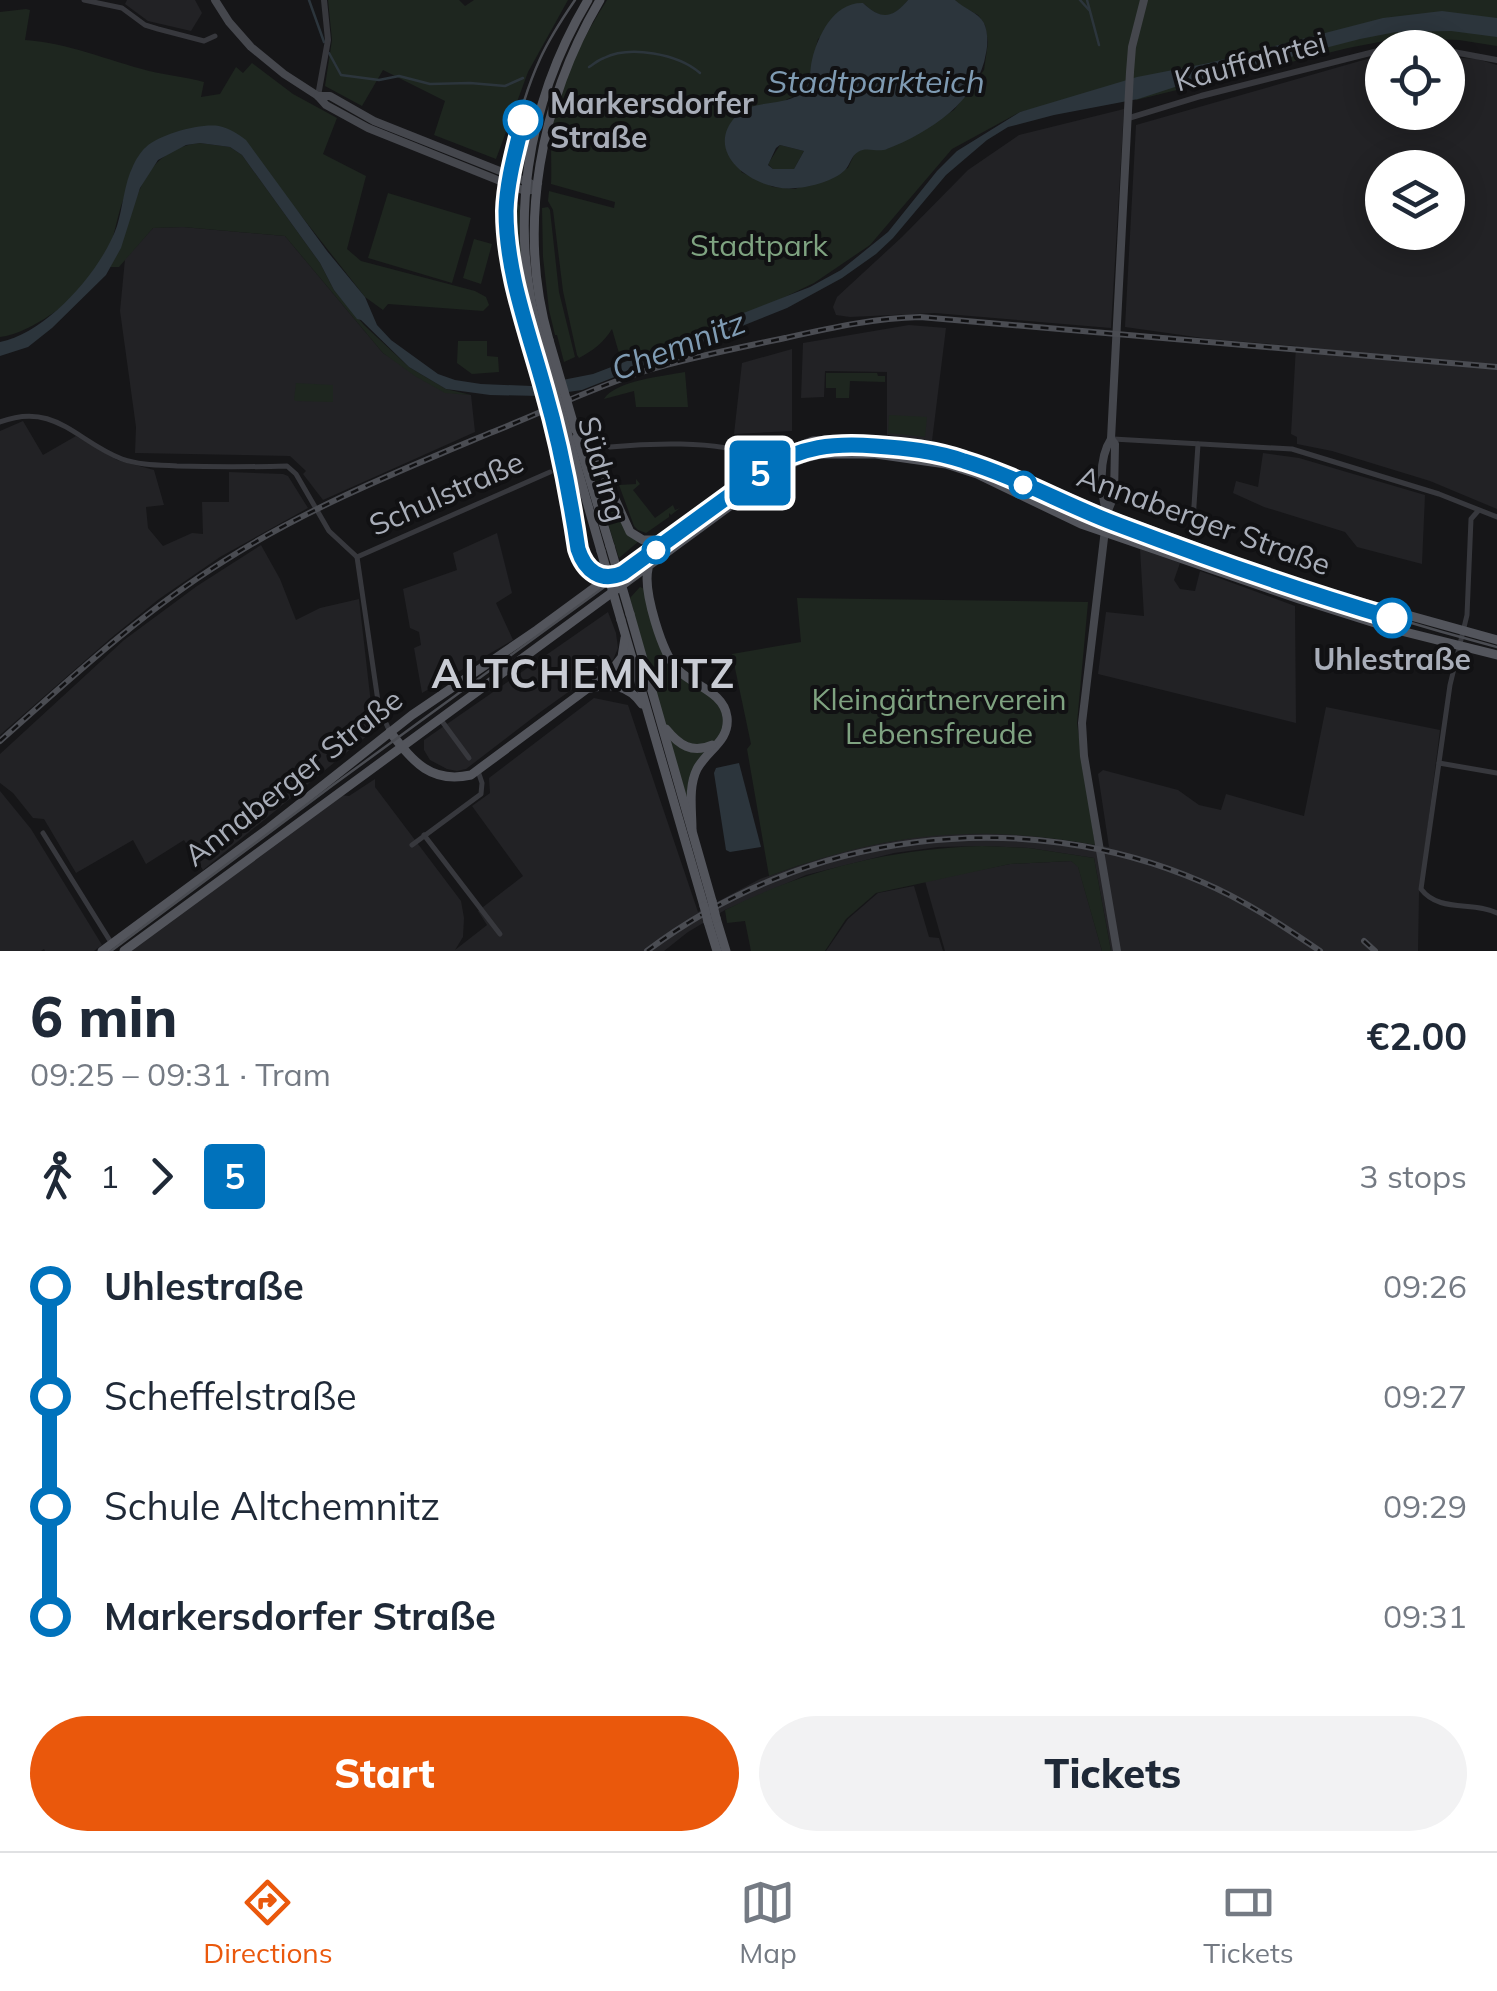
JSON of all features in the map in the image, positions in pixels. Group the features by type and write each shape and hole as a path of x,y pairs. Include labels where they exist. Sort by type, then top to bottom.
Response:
{"main road":[{"path":"215,0 251,47 318,96 330,96 374,121 532,187"},
{"name":"Südring","path":"588,0 565,43 536,125 524,260 530,298 692,830 716,951"},
{"name":"Südring","path":"532,187 558,90 575,46 600,0"},
{"path":"1117,951 1082,731 1106,523 1102,494 1104,451 1110,439 1132,48 1144,0"},
{"path":"571,430 597,460 630,532 642,540 658,539"},
{"name":"Annaberger Straße","path":"102,951 114,948 390,732 593,590 658,539 784,452 813,441 848,439 911,444 978,459 1106,523 1300,599 1497,656"},
{"name":"Annaberger Straße","path":"124,951 778,472 802,459 830,453 946,464 978,474 1059,514 1106,523 1327,594 1497,640"},
{"path":"648,567 648,593 662,643 674,666 715,696 725,708 728,721 718,745 704,758 694,776 692,830"},
{"path":"624,585 637,586 648,593"},
{"name":"Südring","path":"625,617 625,638 646,711 708,904"},
{"path":"390,732 415,762 435,775 462,777 478,771 610,671 622,656 625,638"},
{"path":"610,671 634,669 641,673 652,693"},
{"path":"587,689 621,686 646,711"},
{"path":"662,725 689,748 709,746 722,737"},
{"name":"Südring","path":"712,920 726,951"}],"street":[{"path":"84,0 122,8 145,25 204,41 216,36"},
{"path":"122,8 129,0"},
{"path":"318,96 328,40 324,0"},
{"name":"Kauffahrtei","path":"1129,118 1365,54"},
{"path":"1465,54 1497,60"},
{"name":"Schulstraße","path":"0,422 15,416 52,419 120,458 140,463 287,466 296,474 329,531 357,557 550,472"},
{"path":"1110,439 1292,449 1438,494 1497,517"},
{"path":"610,447 652,444 725,448 746,454 759,468"},
{"path":"1193,521 1198,444"},
{"path":"1478,511 1472,519 1467,615 1450,685 1421,889 1447,905 1496,910"},
{"path":"357,557 379,708 390,732"},
{"path":"441,720 469,758"},
{"path":"1438,763 1497,773"},
{"path":"412,845 481,794 478,771"},
{"path":"43,833 114,948"},
{"path":"424,836 500,934"}],"shaded area":[{"path":"127,0 195,0 202,13 191,31 148,21 125,4"},
{"path":"1465,58 1497,65 1497,509 1430,481 1297,444 1297,437 1291,434 1296,346 1125,327 1136,125 1365,60 1365,130 1465,130"},
{"path":"1124,109 1111,328 935,313 836,315 833,307 837,297 968,170 1019,135"},
{"path":"153,228 285,236 383,353 445,392 471,395 475,432 323,500 303,474 306,471 290,456 135,453 136,427 120,311 125,259"},
{"path":"909,325 946,328 932,441 887,435 887,372 825,371 824,397 801,398 803,343"},
{"path":"792,349 792,431 734,434 742,363"},
{"path":"23,421 43,455 76,436 117,460 154,470 164,505 146,507 148,528 163,546 192,533 203,534 202,502 229,502 229,472 288,476 308,508 220,557 159,599 0,735 0,431"},
{"path":"1263,453 1299,458 1425,495 1422,564 1357,547 1345,532 1264,507 1233,493 1236,481 1258,487"},
{"path":"497,533 512,593 496,603 513,640 422,693 414,648 421,645 419,632 410,628 403,589 457,570 453,553"},
{"path":"261,545 296,620 320,608 359,599 374,730 203,870 184,840 146,864 133,840 76,873 44,819 33,818 0,783 0,754 124,640"},
{"path":"1140,549 1180,563 1174,580 1180,589 1195,591 1200,571 1295,606 1296,723 1098,674 1106,612 1144,616"},
{"path":"608,612 618,648 613,660 466,769 447,769 430,760 424,740"},
{"path":"594,698 628,705 698,912 760,879 848,849 937,833 1029,835 1109,847 1098,774 1103,770 1178,790 1199,805 1221,810 1226,794 1304,816 1326,707 1440,730 1419,894 1418,951 1111,951 1094,858 1029,848 982,846 894,853 806,875 725,910 664,951 124,951 338,795 349,796 375,779 375,787 461,901 463,937 455,950 487,925 478,911 523,876 472,806 490,793 489,778"},
{"path":"0,791 31,829 102,945 94,951 0,951"},
{"path":"1071,861 1078,866 1102,951 945,951 925,881 1010,864"},
{"path":"914,886 929,937 939,938 943,951 826,951 848,919 878,893"}],"green space":[{"path":"328,0 459,0 465,6 474,0 568,0 528,72 496,159 434,135 445,101 383,70 362,106 325,86 332,40"},
{"name":"Stadtpark","path":"607,0 908,0 886,15 875,13 863,3 818,39 807,83 787,99 741,172 773,187 795,189 848,168 855,153 863,149 887,149 954,110 984,70 988,42 985,25 978,15 955,0 1497,0 1497,46 1465,41 1465,30 1365,30 1365,45 1136,100 1125,88 1020,112 952,149 870,245 814,283 704,336 621,360 612,329 598,346 579,358 577,355 563,291 553,210 548,201 549,191 614,208 615,202 551,184 555,112 581,46"},
{"path":"30,10 25,40 204,82 201,97 220,94 236,67 243,73 252,63 293,94 337,118 323,154 366,176 347,249 361,261 475,291 486,297 489,305 483,311 388,304 383,310 365,297 299,213 219,126 209,126 181,132 146,147 98,271 75,296 44,319 0,337 0,12"},
{"path":"200,143 230,147 242,155 320,263 334,290 409,367 446,389 471,395 445,393 383,353 285,236 153,228 119,267 110,267 149,173 178,148"},
{"name":"Stadtpark","path":"780,145 804,151 794,169 773,169 768,164"},
{"path":"388,193 471,218 452,283 368,258"},
{"path":"509,195 520,206 524,277 538,343 534,345 513,271"},
{"path":"548,207 559,292 575,357 564,362 549,310 543,257 542,208"},
{"path":"474,239 492,244 481,284 463,278"},
{"path":"458,341 487,341 487,356 498,357 499,372 472,374 457,363"},
{"path":"685,372 688,407 636,407 634,391 604,399 629,384"},
{"path":"826,373 877,373 885,376 885,382 850,381 849,398 836,398 836,388 826,388"},
{"path":"296,383 333,385 333,402 294,400"},
{"path":"889,415 927,417 925,437 888,433"},
{"path":"589,464 626,532 639,541 619,558"},
{"path":"636,479 640,484 633,490 655,518 673,505 675,510 680,508 646,533 634,526 619,485 636,484"},
{"path":"640,587 667,655 722,704 727,727 698,767 692,830 630,614 634,612 630,598"},
{"name":"Kleingärtnerverein Lebensfreude","path":"797,598 1088,602 1077,723 1095,845 1009,835 930,836 852,850 769,876 747,749 751,744 732,654 801,642"},
{"path":"982,846 1029,848 1094,858 1111,951 1102,951 1078,867 1071,861 1010,864 876,893 846,919 825,951 751,951 745,921 727,923 725,910 818,873 882,857"}],"water":[{"name":"Stadtparkteich","path":"908,0 955,0 984,23 987,46 981,70 950,113 903,142 883,150 858,152 845,170 822,183 781,188 751,178 739,168 729,157 725,144 727,130 743,111 784,101 804,91 818,40 836,14 853,4 863,3 881,15 891,14","holes":["780,145 804,151 794,169 773,169 768,165"]},
{"name":"Chemnitz","path":"1442,11 1497,18 1497,37 1465,30 1365,30 1365,38 1138,99 1008,127 946,175 893,238 842,278 787,308 582,390 540,396 490,395 446,389 409,367 357,319 334,290 320,263 242,155 230,147 200,143 186,145 158,160 140,188 121,248 106,275 28,347 0,356 0,342 36,326 86,280 110,243 130,173 142,151 152,142 191,128 219,126 246,140 365,297 377,325 391,340 438,374 455,380 532,386 593,374 703,332 841,270 888,232 957,151 1020,112 1137,77 1209,63 1383,18"},
{"path":"739,763 761,847 730,852 726,850 714,773 716,768"}],"waterway":[{"path":"309,0 324,42"},
{"path":"1080,0 1089,10"},
{"path":"1087,0 1099,45"},
{"path":"589,67 615,54 640,52 667,56 700,73"},
{"path":"329,53 341,75 379,80 399,76 430,84 505,86 523,78"}],"tram line":[{"path":"575,0 544,52 525,100 508,172 505,238 519,312 558,447 579,559 595,578 619,578"},
{"name":"5","path":"523,120 507,196 510,254 562,453 578,549 593,573 609,577 623,573 787,456 819,446 858,444 942,454 968,462 1118,525 1297,590 1392,618"},
{"path":"111,951 766,469 805,451 865,444 953,457 1213,559 1354,606 1497,647"}],"railway":[{"path":"0,741 136,623 256,542 321,507 422,462 606,385 680,361 852,324 920,317 1497,367"},
{"path":"647,951 709,911 775,879 844,856 916,842 988,838 1061,843 1132,857 1218,889 1320,951"},
{"path":"1364,941 1375,951"}],"place":[{"name":"Markersdorfer Straße","path":"523,120"},
{"name":"Uhlestraße","path":"1392,618"}],"district":[{"name":"ALTCHEMNITZ","path":"584,673"}]}
